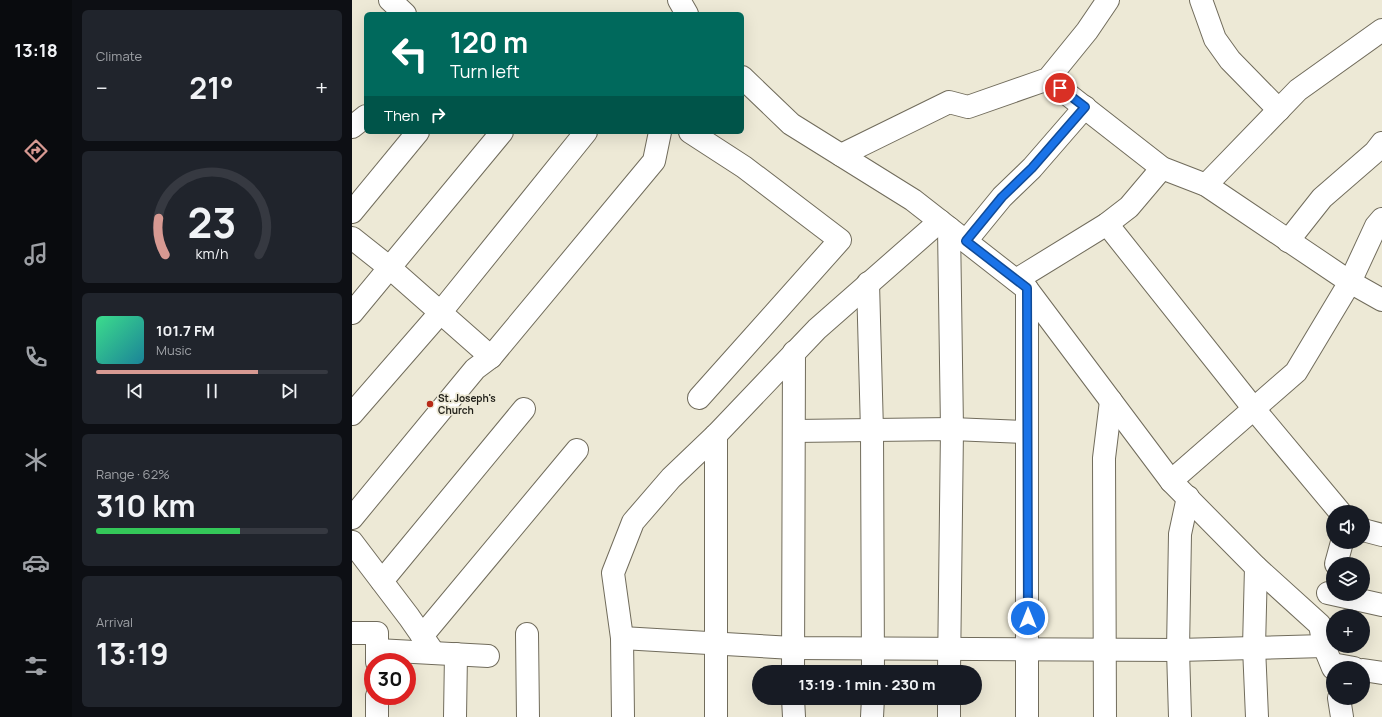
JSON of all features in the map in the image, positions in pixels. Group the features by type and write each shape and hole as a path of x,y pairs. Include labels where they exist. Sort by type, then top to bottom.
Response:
{"street":[{"path":"390,0 403,12"},
{"path":"679,0 686,12"},
{"path":"841,155 949,102 968,107 1048,79 1087,31 1108,0"},
{"path":"1201,0 1215,39 1230,60 1279,110"},
{"path":"1206,185 1298,90 1382,30"},
{"path":"744,79 791,124 912,200 1021,284 1171,481 1256,567 1320,625"},
{"path":"1048,79 1162,168 1206,185 1350,282 1382,300"},
{"path":"966,241 1002,197 1032,168 1085,107"},
{"path":"352,127 364,118"},
{"path":"352,212 416,134"},
{"path":"352,313 500,134"},
{"path":"352,414 440,313 584,134"},
{"path":"352,518 475,369 491,357 654,161 660,134"},
{"path":"693,134 744,167 840,240 699,398"},
{"path":"1288,241 1322,198 1375,152 1382,144"},
{"path":"1021,284 1129,207 1162,168"},
{"path":"1171,481 1296,372 1350,282 1376,226 1382,219"},
{"path":"1107,224 1254,409 1334,505"},
{"path":"623,717 622,638 613,573 633,522 671,478 716,435 794,352 817,330 868,283 944,225"},
{"path":"944,225 952,429 949,665"},
{"path":"352,238 390,268 491,357"},
{"path":"868,283 872,431 873,665"},
{"path":"1021,284 1028,432 1029,649 1027,717"},
{"path":"793,665 794,352"},
{"path":"1105,717 1104,458 1111,401"},
{"path":"382,581 524,409"},
{"path":"794,431 952,429 1028,432"},
{"path":"716,435 716,717"},
{"path":"428,645 576,450"},
{"path":"1180,717 1178,650 1180,534 1188,497"},
{"path":"1370,532 1382,535"},
{"path":"352,542 428,645"},
{"path":"1256,567 1254,647 1257,717"},
{"path":"1370,600 1382,605"},
{"path":"622,638 793,648 1178,650 1254,647 1330,659 1320,625 1326,601"},
{"path":"352,633 377,633 377,653"},
{"path":"527,634 528,717"},
{"path":"391,653 428,645 456,654 488,656"},
{"path":"455,717 456,654"},
{"path":"1370,671 1382,673"},
{"path":"377,705 377,717"},
{"path":"794,705 794,717"},
{"path":"872,717 873,705"},
{"path":"949,705 949,717"},
{"path":"1341,705 1342,717"}],"place":[{"name":"St. Joseph's Church","path":"430,404"}],"route":[{"path":"1028,618 1027,288 966,241 1002,197 1032,168 1085,107 1060,88"}]}
